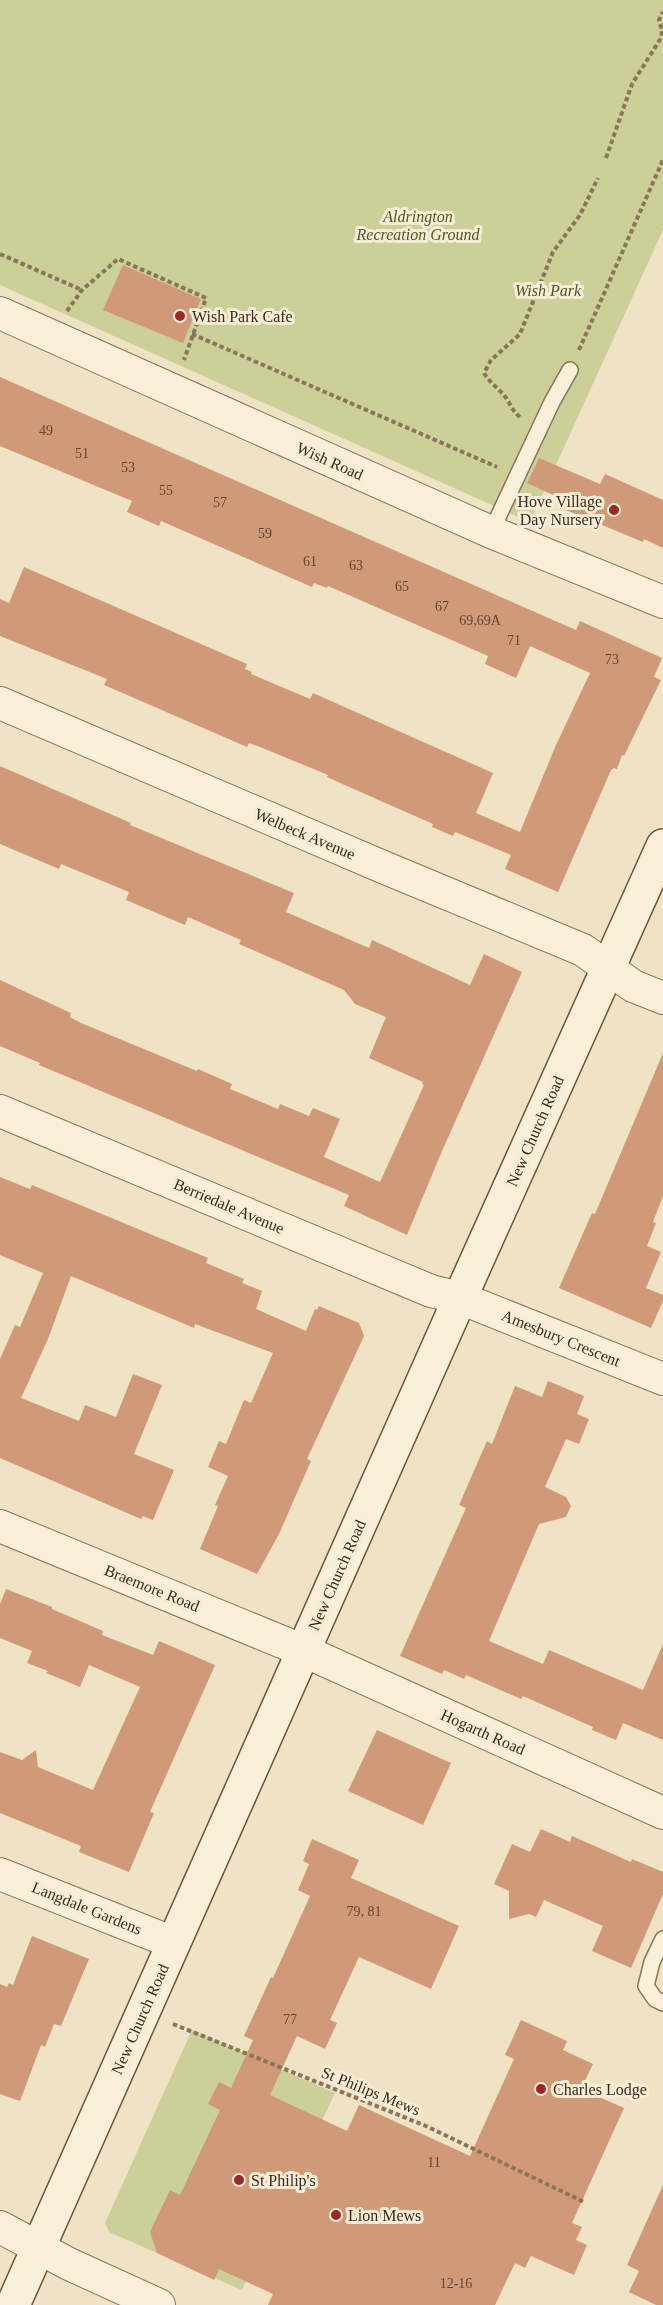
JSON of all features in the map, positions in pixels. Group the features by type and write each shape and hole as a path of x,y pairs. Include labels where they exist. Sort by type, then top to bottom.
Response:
{"main road":[{"name":"New Church Road","path":"13,2305 459,1298 663,846"}],"street":[{"name":"Wish Road","path":"0,313 491,532 663,602"},
{"name":"Welbeck Avenue","path":"0,703 583,950 633,986 663,998"},
{"name":"Berriedale Avenue","path":"0,1111 431,1291 459,1298"},
{"name":"Amesbury Crescent","path":"459,1298 663,1379"},
{"name":"Braemore Road","path":"0,1526 303,1651"},
{"name":"Hogarth Road","path":"303,1651 663,1813"},
{"name":"Langdale Gardens","path":"0,1874 174,1943"},
{"path":"0,2227 69,2264 159,2305"}],"lane":[{"path":"491,532 552,402 570,370"},
{"path":"663,1938 652,1962 645,1986 655,1999 663,2003"}],"path":[{"path":"606,158 632,84 661,38 659,20 663,12"},
{"path":"570,370 663,160"},
{"path":"539,430 523,421 510,408 508,400 484,373 491,360 520,334 553,252 580,215 598,178"},
{"path":"0,254 82,290 118,259 206,298 174,392"},
{"path":"200,315 209,318"},
{"path":"192,334 517,476"},
{"name":"St Philips Mews","path":"144,2013 426,2126 584,2202"}],"green space":[{"name":"Aldrington Recreation Ground","path":"0,0 663,0 663,230 530,522 0,285"},
{"path":"192,2030 335,2093 242,2290 109,2232 105,2223"}],"building":[{"path":"123,265 201,299 183,343 103,310"},
{"path":"0,377 576,630 580,621 662,658 654,677 661,680 617,769 611,770 558,892 505,869 511,855 455,832 453,836 432,827 433,824 327,777 328,775 249,743 247,747 104,685 107,679 0,636 0,599 9,603 24,567 247,664 245,669 252,672 251,674 310,699 313,693 493,773 476,813 520,832 556,745 590,673 530,646 516,678 485,664 488,656 328,586 327,588 314,583 312,587 161,521 159,526 127,512 132,501 0,446"},
{"name":"Hove Village Day Nursery","path":"539,458 600,484 605,474 663,500 663,548 561,508 564,500 527,483"},
{"path":"0,766 131,823 130,825 294,893 286,912 369,948 372,940 470,985 484,954 522,972 407,1235 344,1206 349,1195 39,1065 40,1063 0,1046 0,980 71,1013 70,1017 81,1023 197,1071 198,1069 232,1084 230,1089 278,1109 280,1104 309,1116 313,1108 340,1119 324,1157 380,1182 424,1085 423,1082 369,1058 386,1017 355,1004 344,990 239,944 241,940 188,917 185,925 126,900 129,892 61,864 59,869 0,844"},
{"path":"663,1053 663,1196 647,1246 661,1252 646,1288 663,1295 663,1301 651,1328 559,1288 592,1213 595,1214"},
{"path":"0,1177 30,1189 32,1185 208,1258 206,1263 244,1279 242,1283 262,1291 256,1309 306,1331 315,1309 317,1310 319,1306 359,1323 364,1336 307,1459 311,1461 279,1534 257,1574 200,1549 228,1476 208,1467 219,1441 226,1444 244,1400 251,1403 273,1353 195,1324 194,1328 71,1276 48,1339 21,1398 79,1421 85,1405 116,1417 133,1374 162,1385 134,1454 174,1470 153,1520 143,1516 141,1519 0,1458 0,1359 15,1325 20,1327 43,1273 0,1255"},
{"path":"548,1381 584,1396 577,1414 589,1419 579,1444 566,1439 545,1487 566,1497 571,1506 566,1517 539,1524 489,1641 543,1664 549,1650 643,1690 663,1644 663,1740 623,1723 616,1740 592,1730 593,1727 523,1696 521,1699 466,1675 464,1679 444,1670 442,1674 400,1656 466,1508 459,1505 487,1441 492,1444 515,1386 542,1397"},
{"path":"6,1589 103,1631 102,1635 153,1655 159,1641 215,1665 150,1812 154,1813 129,1872 79,1852 81,1846 0,1813 0,1752 22,1760 36,1750 38,1767 93,1790 140,1687 89,1665 80,1687 27,1663 32,1651 0,1638 0,1604"},
{"path":"377,1730 451,1763 423,1825 348,1791"},
{"path":"541,1829 570,1842 572,1836 631,1862 632,1859 663,1872 663,1894 631,1968 592,1951 603,1926 544,1900 536,1917 529,1914 509,1919 509,1891 494,1884 512,1844 530,1852"},
{"path":"312,1839 359,1860 351,1878 459,1926 431,1989 359,1957 330,2020 337,2023 325,2049 297,2036 270,2095 347,2131 359,2105 470,2156 514,2059 505,2055 521,2020 567,2041 563,2050 593,2064 581,2089 624,2108 572,2223 582,2227 576,2240 587,2245 574,2275 531,2256 525,2268 515,2263 495,2305 268,2305 273,2294 219,2269 214,2280 157,2253 150,2232 170,2190 180,2195 220,2110 208,2104 219,2082 231,2088 253,2040 244,2036 310,1896 298,1890 309,1864 303,1861"},
{"path":"32,1936 89,1959 61,2026 54,2024 45,2047 41,2045 20,2101 0,2094 0,1984 7,1987 9,1983 13,1985"},
{"path":"663,2185 663,2305 656,2305 629,2292 639,2271 627,2265"}],"place":[{"name":"Wish Park Cafe","path":"180,316"},
{"name":"Hove Village Day Nursery","path":"614,510"},
{"name":"Charles Lodge","path":"541,2089"},
{"name":"St Philip's","path":"239,2180"},
{"name":"Lion Mews","path":"336,2215"}],"park label":[{"name":"Wish Park","path":"548,290"}]}
